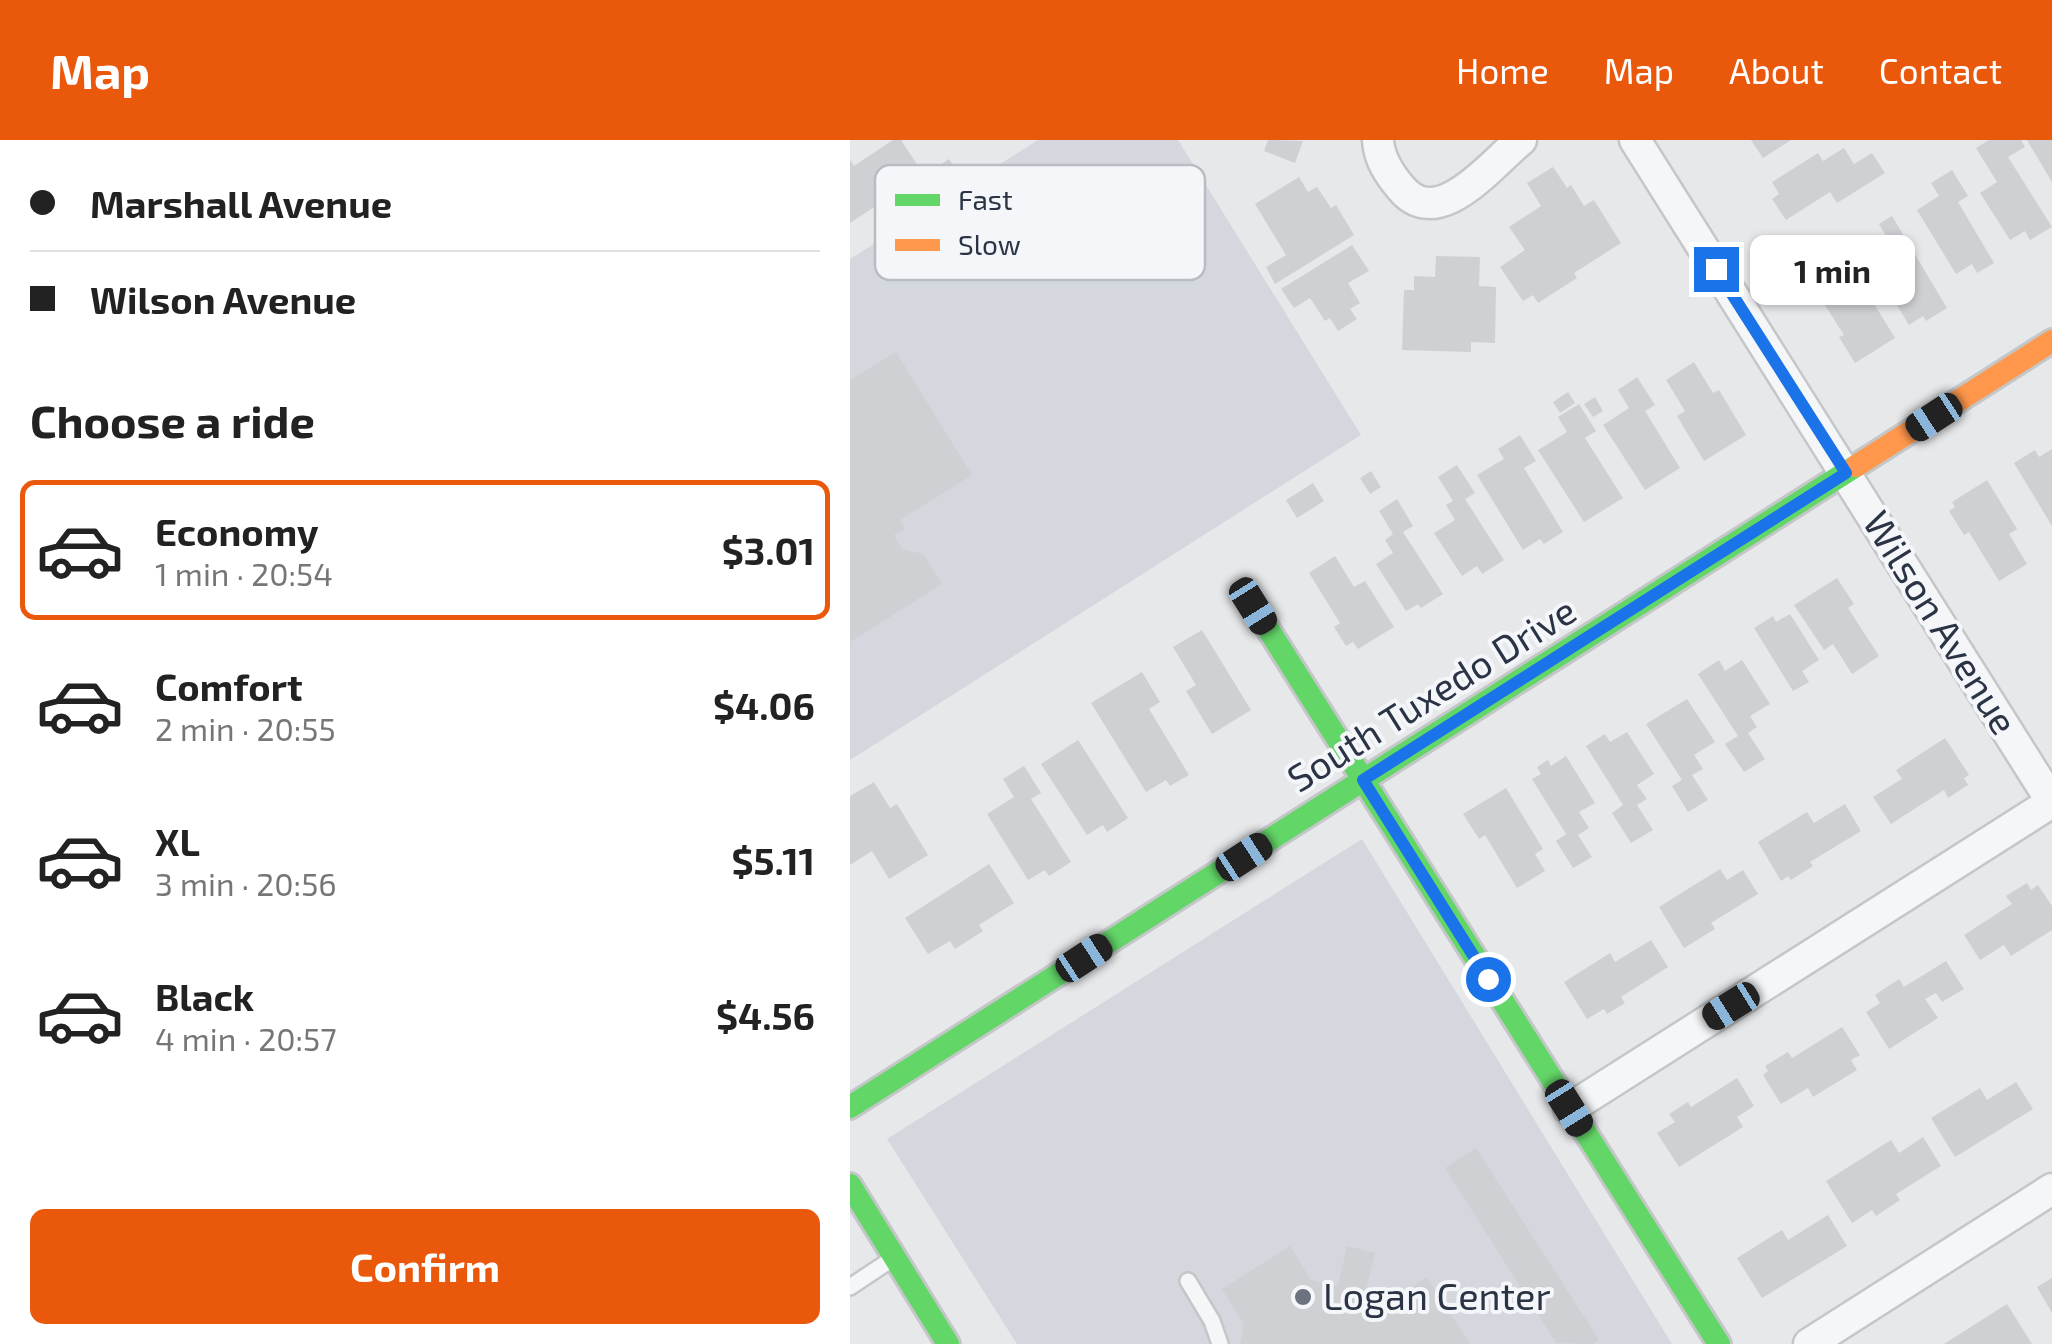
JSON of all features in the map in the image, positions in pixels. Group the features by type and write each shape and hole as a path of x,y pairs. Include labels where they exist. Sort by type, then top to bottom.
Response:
{"street":[{"path":"1378,140 1378,152 1390,176 1409,198 1435,205 1451,199 1522,140"},
{"name":"Wilson Avenue","path":"1635,140 2052,802"},
{"name":"South Tuxedo Drive","path":"850,1108 2052,342"},
{"path":"1253,606 1719,1344"},
{"path":"1569,1108 2052,802"},
{"path":"850,1185 948,1344"},
{"path":"1809,1344 2052,1189"}],"lane":[{"path":"850,1287 896,1257"},
{"path":"1188,1281 1212,1321 1220,1344"}],"shaded area":[{"path":"1038,140 1178,140 1194,165 999,165"},
{"path":"1205,184 1361,435 850,760 850,259 875,243 875,280 1205,280"},
{"path":"1362,839 1672,1344 1017,1344 887,1139"}],"building":[{"path":"893,140 901,140 917,165 875,165 875,207 850,223 850,160 854,166"},
{"path":"1268,140 1303,141 1295,163 1264,151"},
{"path":"1751,140 1791,140 1763,158"},
{"path":"1989,140 2021,140 2025,147 2008,157 2052,227 2030,240 2025,231 2010,240 1980,193 1997,182 1976,148"},
{"path":"2027,140 2052,140 2052,182"},
{"path":"1844,148 1854,164 1872,153 1885,173 1837,203 1830,192 1786,220 1772,199 1779,194 1772,182 1818,153 1823,161"},
{"path":"1553,167 1584,206 1594,200 1621,243 1574,273 1577,278 1538,303 1533,295 1523,301 1500,267 1525,250 1509,227 1541,206 1527,183"},
{"path":"1952,170 1968,196 1958,202 1994,263 1977,273 1972,264 1956,274 1917,210 1939,196 1931,183"},
{"path":"1299,177 1308,192 1317,187 1331,208 1336,205 1354,235 1275,284 1266,267 1286,255 1255,204"},
{"path":"1892,216 1947,308 1926,321 1923,316 1909,325 1872,264 1894,250 1879,224"},
{"path":"1352,245 1369,271 1348,283 1360,303 1350,309 1357,319 1338,331 1330,318 1325,321 1310,298 1294,308 1281,289"},
{"path":"1436,256 1480,257 1479,286 1496,287 1495,343 1471,342 1471,352 1402,350 1404,290 1414,290 1414,276 1435,277"},
{"path":"1843,269 1861,298 1868,294 1895,338 1855,363 1839,337 1844,335 1814,288"},
{"path":"896,352 972,475 900,520 905,528 894,535 902,549 923,554 942,584 850,642 850,380"},
{"path":"1694,362 1713,393 1719,390 1746,435 1704,461 1677,416 1685,411 1666,380"},
{"path":"1637,377 1655,405 1645,411 1680,468 1645,490 1603,425 1629,408 1618,390"},
{"path":"1568,392 1575,403 1560,413 1553,402"},
{"path":"1595,397 1603,411 1593,417 1584,404"},
{"path":"1579,404 1596,431 1585,438 1623,498 1584,522 1538,450 1567,432 1558,417"},
{"path":"1520,435 1536,461 1524,468 1563,532 1544,544 1540,539 1523,550 1477,475 1504,459 1498,449"},
{"path":"2052,449 2052,526 2014,463 2035,450 2039,457"},
{"path":"1457,465 1475,493 1465,499 1504,560 1482,574 1477,566 1462,576 1434,533 1455,520 1446,505 1453,501 1438,477"},
{"path":"1371,471 1381,487 1370,494 1360,478"},
{"path":"1987,480 2017,529 2009,534 2027,564 1999,581 1969,532 1964,535 1949,511 1955,507 1952,502"},
{"path":"1313,483 1324,501 1297,518 1286,500"},
{"path":"1397,499 1413,526 1403,532 1443,594 1421,608 1418,604 1406,611 1376,564 1393,553 1385,540 1393,534 1379,511"},
{"path":"1335,556 1354,587 1365,581 1394,627 1358,649 1353,642 1346,646 1334,627 1340,623 1309,573"},
{"path":"1837,578 1854,604 1848,608 1879,656 1852,674 1833,644 1824,650 1794,605"},
{"path":"1790,614 1819,660 1802,671 1809,682 1793,691 1754,628 1773,616 1776,622"},
{"path":"1202,630 1251,710 1212,734 1186,691 1196,685 1173,647"},
{"path":"1719,660 1725,671 1742,660 1770,704 1750,716 1757,727 1748,733 1765,759 1744,772 1725,744 1738,736 1698,674"},
{"path":"1142,672 1160,702 1149,709 1189,775 1170,786 1166,780 1146,792 1091,703"},
{"path":"1687,699 1715,742 1694,755 1703,769 1692,775 1708,800 1688,812 1672,786 1682,780 1646,724"},
{"path":"1627,732 1654,774 1637,785 1647,799 1637,805 1653,830 1631,843 1612,813 1623,805 1586,746 1605,734 1610,742"},
{"path":"1945,738 1969,775 1964,778 1968,785 1948,798 1944,790 1891,824 1873,797 1902,779 1896,770"},
{"path":"1078,740 1128,818 1107,832 1103,825 1087,835 1041,764"},
{"path":"1566,756 1595,803 1579,812 1589,828 1578,835 1592,857 1573,868 1556,841 1566,834 1532,779 1541,774 1537,767 1548,760 1551,766"},
{"path":"1024,766 1041,793 1031,799 1071,862 1049,876 1045,870 1028,880 987,814 1014,797 1003,779"},
{"path":"874,782 890,808 897,804 928,855 889,879 872,851 850,865 850,796"},
{"path":"1506,788 1543,849 1535,854 1545,871 1517,888 1485,835 1479,839 1463,814"},
{"path":"1845,804 1861,831 1810,862 1813,866 1791,880 1788,876 1781,881 1758,842 1807,812 1814,823"},
{"path":"989,864 1014,903 979,925 983,931 955,949 950,941 928,954 905,918"},
{"path":"1720,869 1727,880 1743,870 1758,894 1711,923 1715,929 1684,948 1659,907"},
{"path":"2027,883 2031,890 2038,885 2052,906 2052,930 2011,956 2004,945 1980,960 1964,935 2012,904 2006,896"},
{"path":"1651,940 1668,967 1621,997 1625,1003 1607,1014 1604,1009 1587,1019 1564,982 1610,953 1615,962"},
{"path":"1946,961 1964,989 1942,1002 1936,993 1925,999 1938,1018 1889,1049 1866,1012 1880,1003 1875,995 1899,979 1904,987"},
{"path":"1842,1027 1860,1055 1851,1060 1857,1070 1813,1097 1808,1088 1781,1104 1763,1075 1768,1071 1765,1066 1788,1052 1792,1058"},
{"path":"1737,1078 1754,1106 1737,1117 1743,1127 1679,1167 1657,1133 1675,1122 1669,1114 1688,1102 1691,1107"},
{"path":"2016,1082 2033,1109 1955,1157 1931,1118 1980,1088 1987,1100"},
{"path":"1923,1137 1941,1166 1896,1194 1900,1200 1876,1216 1872,1210 1852,1223 1826,1181 1891,1140 1899,1153"},
{"path":"1476,1148 1599,1340 1593,1344 1556,1343 1445,1168"},
{"path":"1828,1215 1847,1246 1762,1298 1737,1258 1782,1230 1788,1240"},
{"name":"Logan Center","path":"1290,1246 1311,1280 1338,1286 1347,1246 1375,1253 1365,1293 1392,1300 1427,1277 1470,1344 1240,1344 1244,1324 1222,1289"},
{"path":"2052,1278 2052,1313 2037,1287"},
{"path":"2007,1304 2032,1344 1944,1344"}],"traffic: fast":[{"path":"850,1107 1856,466"},
{"path":"1253,605 1719,1344"},
{"path":"850,1185 948,1344"}],"traffic: slow":[{"path":"1856,466 2052,341"}],"place":[{"name":"Logan Center","path":"1303,1297"}],"route":[{"path":"1488,979 1363,780 1846,473 1716,269"}]}
